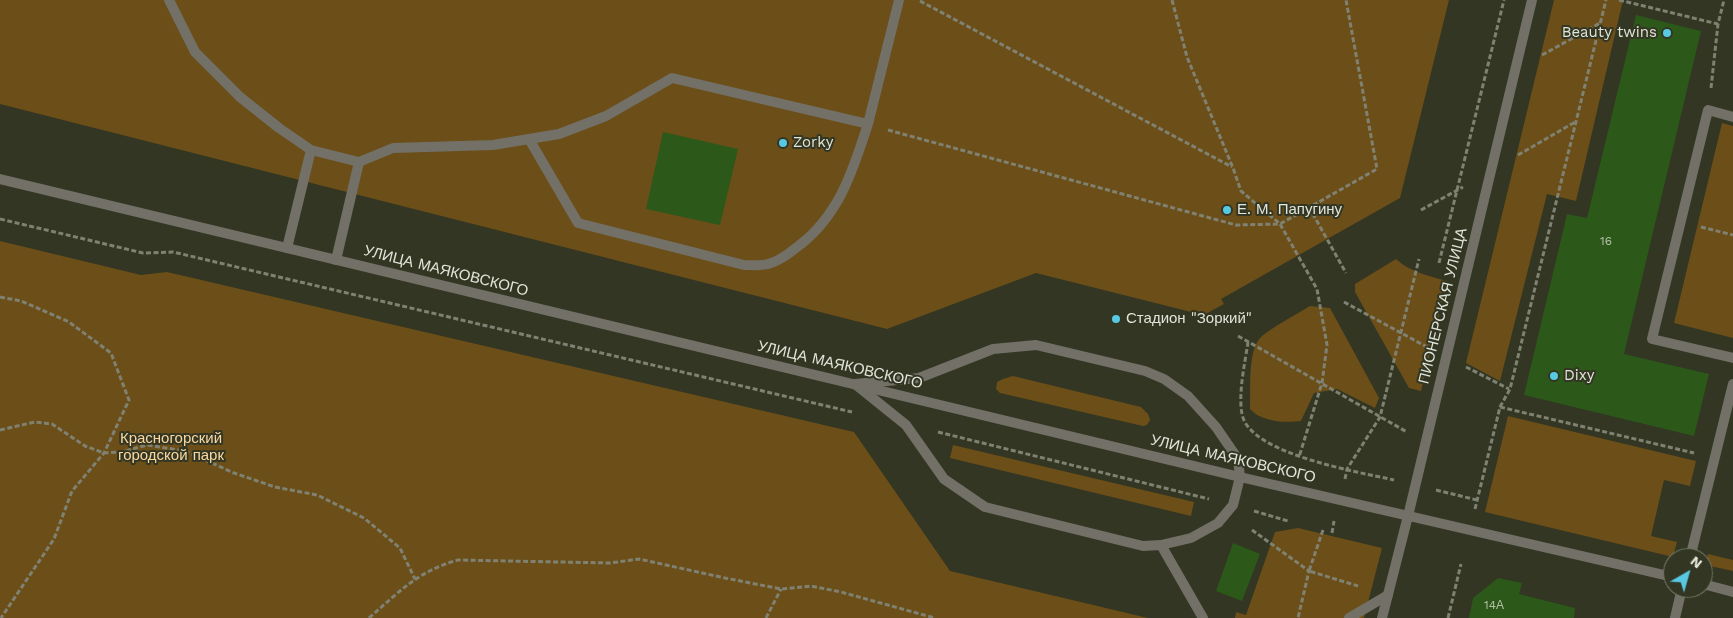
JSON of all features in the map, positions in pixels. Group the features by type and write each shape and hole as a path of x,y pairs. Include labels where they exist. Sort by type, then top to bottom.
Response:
{"street":[{"path":"169,0 195,52 240,97 311,150 359,162 393,148 493,145 559,134 606,116 672,78 868,124"},
{"path":"529,139 578,223 744,265 767,264 790,253 818,228 833,210 853,170 868,124 899,0"},
{"name":"ПИОНЕРСКАЯ УЛИЦА","path":"1382,618 1532,0"},
{"path":"1733,117 1708,110 1652,339 1733,358"},
{"path":"287,248 311,150"},
{"path":"336,260 359,162"},
{"name":"УЛИЦА МАЯКОВСКОГО","path":"0,179 1240,477 1663,576"},
{"path":"1036,345 1137,369 1164,379 1188,396 1216,427 1238,459 1240,477 1233,505 1218,523 1191,538 1160,545 1143,546 985,507 944,479 906,425 855,384 919,378 993,348 1036,345"},
{"path":"1692,548 1733,384"},
{"path":"1160,545 1203,618"},
{"path":"1713,587 1733,592"},
{"path":"1349,618 1388,595"},
{"path":"1675,618 1680,598"}],"path":[{"path":"917,0 1233,168"},
{"path":"1172,0 1186,57 1241,191 1280,224 1317,289 1327,345 1322,384 1299,456"},
{"path":"868,124 1236,225 1280,224 1377,170 1346,0"},
{"path":"1438,263 1504,0"},
{"path":"1473,514 1500,407 1510,389 1606,0"},
{"path":"1619,0 1718,24"},
{"path":"1708,110 1718,24 1724,0"},
{"path":"1516,70 1601,23"},
{"path":"1421,210 1456,192 1576,122"},
{"path":"1309,208 1346,273"},
{"path":"0,219 143,253 173,252 858,413"},
{"path":"1681,222 1733,235"},
{"path":"1344,481 1347,469 1380,417 1419,259"},
{"path":"0,297 21,301 69,322 111,353 129,400 104,453 72,491 54,539 1,618"},
{"path":"1238,336 1426,442"},
{"path":"1248,342 1241,398 1242,415 1249,429 1264,440 1280,450 1299,456 1477,500"},
{"path":"1500,407 1715,458"},
{"path":"0,430 35,422 52,424 85,446 104,453 122,452 147,445 185,451 234,473 275,487 318,495 364,518 400,548 415,579"},
{"path":"906,425 1233,505 1288,521"},
{"path":"1332,532 1335,518"},
{"path":"1252,530 1309,571 1388,595"},
{"path":"1298,618 1309,571 1323,530"},
{"path":"369,618 415,579 440,565 458,560 610,563 638,558 782,589 811,586 841,592 935,618"},
{"path":"1448,618 1461,564"},
{"path":"766,618 782,589"}],"green space":[{"name":"Zorky","path":"0,0 1449,0 1400,198 1221,299 1224,304 1200,317 1197,312 1036,273 887,329 0,104"},
{"path":"1554,0 1623,0 1576,201 1547,194 1500,381 1466,363"},
{"path":"1722,123 1733,126 1733,338 1674,323"},
{"name":"Красногорский городской парк","path":"0,241 141,275 167,272 854,432 950,571 1148,618 0,618"},
{"path":"1396,259 1414,270 1447,281 1421,391 1409,388 1355,292 1355,284"},
{"path":"1310,306 1330,308 1379,398 1375,408 1337,389 1314,393 1301,421 1281,422 1260,417 1250,409 1252,361 1257,343 1271,329"},
{"path":"1013,376 1141,407 1148,414 1150,420 1147,425 1143,426 1000,393 996,389 997,382"},
{"path":"1508,416 1696,461 1690,486 1664,480 1651,536 1677,542 1675,548 1663,548 1663,555 1485,512"},
{"path":"953,445 1194,502 1191,516 950,458"},
{"path":"1298,528 1382,548 1364,618 1235,618 1236,612 1246,615 1275,532"},
{"path":"1713,555 1733,560 1733,571 1713,567"}],"building":[{"path":"1636,15 1701,31 1624,354 1709,374 1694,436 1524,395 1567,214 1587,218"},
{"path":"663,132 738,149 720,225 646,209"},
{"path":"1233,543 1260,554 1242,601 1216,591"},
{"path":"1498,578 1522,583 1519,594 1575,608 1574,618 1469,618 1473,598"}],"place":[{"name":"Beauty twins","path":"1667,33"},
{"name":"Zorky","path":"783,143"},
{"name":"Е. М. Папугину","path":"1227,210"},
{"name":"Стадион \"Зоркий\"","path":"1116,319"},
{"name":"Dixy","path":"1554,376"}]}
